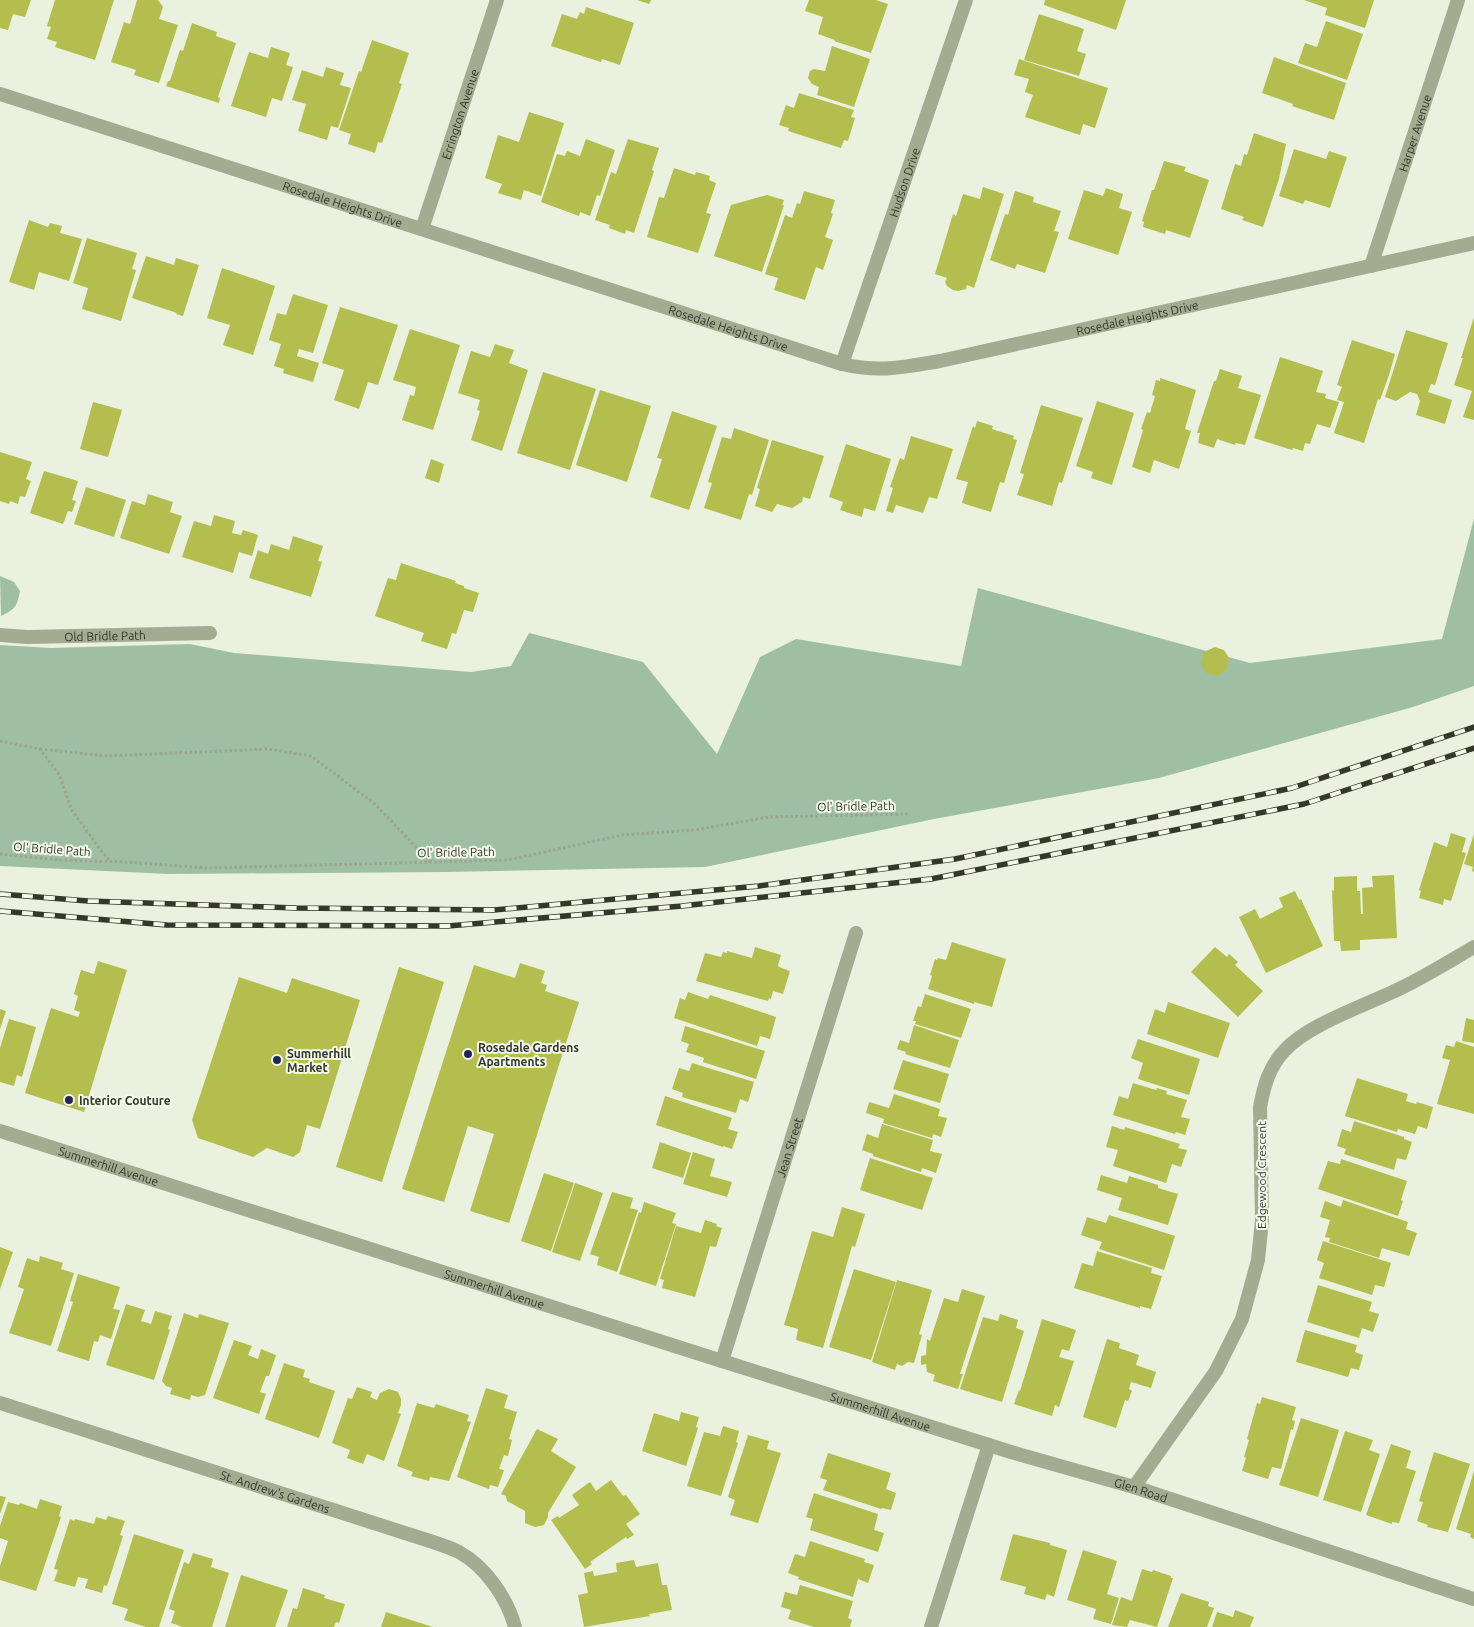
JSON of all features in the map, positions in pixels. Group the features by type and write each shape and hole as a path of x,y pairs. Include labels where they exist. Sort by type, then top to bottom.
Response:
{"street":[{"name":"Errington Avenue","path":"422,229 497,0"},
{"name":"Hudson Drive","path":"842,364 966,0"},
{"name":"Harper Avenue","path":"1371,266 1458,0"},
{"name":"Rosedale Heights Drive","path":"0,94 842,364 864,369 887,369 940,361 1474,243"},
{"name":"Old Bridle Path","path":"0,635 27,637 210,633"},
{"name":"Jean Street","path":"722,1361 856,933"},
{"name":"Edgewood Crescent","path":"1134,1487 1216,1371 1242,1319 1258,1260 1262,1220 1260,1107 1272,1066 1300,1036 1402,988 1474,947"},
{"name":"Summerhill Avenue","path":"0,1131 989,1445"},
{"name":"St. Andrew's Gardens","path":"0,1403 433,1542 460,1553 482,1570 498,1589 515,1627"},
{"name":"Glen Road","path":"989,1445 1134,1487 1474,1599"},
{"path":"931,1627 989,1445"}],"path":[{"path":"0,741 40,749 107,756 268,749 311,756 376,805 430,862"},
{"path":"40,749 60,776 71,808 111,862"},
{"name":"Ol' Bridle Path","path":"0,854 58,860 208,868 508,860 622,835 694,830 769,817 908,814"}],"green space":[{"path":"1474,519 1474,686 1413,707 1159,778 934,819 705,867 446,872 169,874 0,866 0,645 51,648 190,644 234,653 471,672 511,666 529,633 643,662 717,754 760,657 796,639 961,666 978,588 1250,663 1442,639"},
{"path":"0,576 14,582 20,591 15,607 1,616"}],"building":[{"path":"0,0 31,0 25,17 13,14 8,30 0,28"},
{"path":"55,0 114,0 95,60 55,47 57,42 47,39 51,27 47,26"},
{"path":"137,0 158,0 163,7 159,19 178,25 159,83 134,75 136,70 111,62 124,22 130,24"},
{"path":"637,0 651,0 649,4"},
{"path":"809,0 876,0 888,4 871,53 818,34 823,17 805,11"},
{"path":"1045,0 1126,0 1116,30 1044,5"},
{"path":"1304,0 1374,0 1365,28 1325,15 1327,8"},
{"path":"586,7 634,23 620,65 602,59 601,62 551,46 562,14 577,19 580,12 584,14"},
{"path":"1039,14 1084,29 1077,51 1086,54 1079,76 1024,60"},
{"path":"1326,21 1363,34 1347,80 1298,63 1305,43 1317,47"},
{"path":"192,23 217,32 216,36 236,43 218,97 220,98 219,103 166,86 168,81 170,81 180,50 183,51"},
{"path":"372,40 409,53 399,83 402,84 382,143 378,142 375,153 348,144 351,134 339,130 359,71 361,72"},
{"path":"832,46 870,59 854,107 817,95 819,87 812,84 808,78 810,71 814,69 825,71"},
{"path":"271,47 290,53 286,65 293,67 282,101 272,98 266,117 231,106 249,52 268,58"},
{"path":"1274,57 1346,83 1334,120 1292,106 1293,104 1262,93"},
{"path":"1019,59 1108,88 1095,128 1083,124 1080,135 1025,117 1033,95 1025,92 1029,79 1014,75"},
{"path":"326,67 344,73 340,85 351,88 338,128 331,126 327,140 298,131 306,104 292,100 302,70 323,77"},
{"path":"799,93 854,110 851,117 855,118 848,141 844,140 841,148 788,131 789,128 779,125 786,105 794,108"},
{"path":"529,112 564,123 541,196 524,190 521,200 498,193 502,184 485,178 498,135 519,142"},
{"path":"1254,133 1286,144 1279,179 1263,227 1242,220 1244,217 1221,209 1235,164 1241,166 1244,154 1247,155"},
{"path":"586,139 615,150 600,196 597,195 590,216 580,212 579,216 541,202 557,154 565,156 567,151 580,156"},
{"path":"628,139 659,148 652,170 654,171 634,233 626,230 625,234 609,228 610,225 595,220 611,172 616,174"},
{"path":"1294,149 1326,159 1329,151 1347,157 1330,208 1305,200 1303,204 1279,196"},
{"path":"1164,161 1186,167 1184,171 1209,180 1190,238 1166,230 1165,234 1143,227 1144,222 1142,221"},
{"path":"674,168 695,175 696,172 710,176 709,180 716,183 706,213 711,214 698,253 647,237 659,197 664,198"},
{"path":"983,187 1004,194 974,288 967,285 966,289 953,290 945,282 947,278 935,274 953,214 956,216 963,194 980,199"},
{"path":"1106,188 1123,194 1119,208 1132,212 1118,255 1068,239 1084,190 1103,196"},
{"path":"804,191 835,200 831,213 833,214 825,237 833,240 823,270 816,267 805,300 774,290 778,278 765,274 785,215 792,218 797,203 800,204"},
{"path":"1015,191 1034,197 1033,202 1061,211 1054,231 1059,232 1045,273 1017,264 1015,269 990,260 1005,214 1008,215"},
{"path":"767,195 784,200 782,205 784,205 762,272 714,256 731,205"},
{"path":"29,220 48,227 50,223 62,226 60,233 82,239 69,281 39,272 34,290 9,282"},
{"path":"87,238 137,253 132,269 136,270 121,321 82,309 88,288 73,283"},
{"path":"146,256 174,265 176,258 199,265 183,316 132,298"},
{"path":"222,268 275,286 253,355 223,345 230,325 207,318"},
{"path":"293,294 328,305 313,353 299,349 297,356 319,363 313,382 283,373 284,369 274,366 281,344 269,340 277,313 286,315"},
{"path":"340,307 398,325 378,385 368,382 359,409 334,400 344,370 322,363"},
{"path":"1474,317 1474,420 1463,417 1472,391 1454,385"},
{"path":"410,329 460,345 433,430 402,420 410,395 414,396 416,387 393,380"},
{"path":"1406,330 1448,343 1435,385 1431,384 1428,392 1452,400 1445,424 1416,415 1420,401 1417,394 1410,392 1396,401 1385,397"},
{"path":"1352,340 1395,354 1364,443 1334,433 1344,402 1337,400 1342,387 1337,385"},
{"path":"495,344 514,350 509,363 528,370 502,451 471,440 480,411 477,410 480,400 458,393 471,351 490,357"},
{"path":"1280,357 1323,371 1316,392 1326,394 1325,398 1339,402 1330,428 1317,424 1310,444 1305,443 1303,451 1293,448 1292,450 1254,438"},
{"path":"1220,369 1242,376 1238,388 1261,395 1245,445 1236,443 1235,445 1217,439 1214,448 1198,443 1200,433 1197,433 1214,381 1216,381"},
{"path":"543,372 596,389 570,470 517,453"},
{"path":"1160,378 1196,390 1185,429 1191,431 1179,469 1154,460 1150,473 1132,467 1143,430 1141,429 1147,412 1150,413 1155,396 1152,395 1156,380 1160,381"},
{"path":"600,390 651,406 627,482 576,465"},
{"path":"1097,401 1134,413 1112,485 1091,478 1093,472 1076,466"},
{"path":"93,402 122,410 108,457 80,449"},
{"path":"1041,405 1083,418 1062,483 1059,482 1052,506 1017,495 1024,474 1020,473"},
{"path":"672,411 717,426 689,510 650,497 662,459 657,458"},
{"path":"977,421 993,426 992,429 1014,436 1013,439 1017,440 1004,483 1000,482 991,512 962,503 968,482 956,479 973,426 975,428"},
{"path":"734,428 769,440 752,495 749,494 741,520 704,508 712,483 708,482 722,437 731,439"},
{"path":"911,436 953,449 937,499 929,497 923,513 896,505 893,513 886,511 893,488 890,487 900,458 904,460"},
{"path":"772,440 824,456 810,499 803,497 802,502 792,508 777,504 772,512 755,506 760,489 757,488"},
{"path":"846,444 891,459 875,511 864,508 862,517 840,510 843,502 829,497"},
{"path":"0,452 32,462 26,479 31,481 25,497 20,496 18,504 10,501 9,504 0,501"},
{"path":"431,459 444,464 439,483 425,478"},
{"path":"44,471 78,481 72,500 76,501 72,512 68,511 63,524 30,513"},
{"path":"86,487 126,500 114,537 74,524"},
{"path":"148,494 173,502 170,512 182,516 169,554 120,538 132,501 145,505"},
{"path":"214,515 235,521 232,533 241,535 243,530 258,535 252,556 239,552 233,573 182,557 194,521 211,526"},
{"path":"293,536 323,546 318,561 322,562 311,597 249,578 258,550 268,554 271,544 289,550"},
{"path":"401,563 456,581 455,583 464,586 464,588 479,593 473,612 464,610 456,634 452,633 447,649 421,641 424,633 375,616 388,578 396,580"},
{"path":"1215,647 1224,650 1229,658 1227,669 1218,676 1206,673 1201,664 1204,652"},
{"path":"1451,833 1466,838 1462,852 1466,853 1451,901 1444,899 1443,905 1419,898 1421,891 1419,890 1434,842 1447,847"},
{"path":"1474,834 1474,872 1472,871 1473,867 1464,864"},
{"path":"1394,875 1397,938 1360,940 1360,950 1341,951 1340,941 1334,941 1332,890 1334,891 1334,877 1357,876 1357,891 1360,891 1361,914 1363,914 1362,888 1373,887 1372,876"},
{"path":"1295,891 1299,900 1301,899 1323,946 1266,973 1239,917 1255,909 1260,919 1283,907 1279,898"},
{"path":"952,942 1006,959 992,1007 974,1002 974,1004 928,989 935,959 946,960"},
{"path":"755,947 781,955 779,967 790,971 783,994 773,991 771,999 769,998 768,1001 696,981 705,953 721,957 723,952 727,953 727,951 752,958"},
{"path":"1215,947 1227,957 1229,954 1238,962 1235,965 1263,991 1238,1017 1191,972"},
{"path":"98,961 127,970 84,1112 25,1093 51,1008 78,1017 80,1012 74,1010 78,996 74,994 81,970 94,974"},
{"path":"520,963 545,971 541,983 547,985 545,991 579,1002 509,1223 470,1211 494,1134 468,1126 444,1202 402,1189 474,965 515,978"},
{"path":"399,967 444,982 382,1182 336,1167"},
{"name":"Summerhill Market","path":"239,977 287,993 292,978 360,1000 320,1129 307,1125 300,1152 293,1157 267,1148 253,1157 198,1138 192,1120"},
{"path":"688,992 708,999 710,995 776,1017 770,1039 760,1036 757,1046 674,1018 680,998 685,1000"},
{"path":"925,994 971,1009 961,1038 915,1024 916,1021 913,1021 918,1006 921,1007"},
{"path":"1168,1002 1230,1023 1218,1058 1147,1034 1155,1009 1165,1013"},
{"path":"0,1009 6,1011 0,1029"},
{"path":"1466,1018 1474,1020 1474,1043 1462,1041"},
{"path":"9,1019 36,1027 22,1077 17,1075 14,1086 0,1082 0,1048"},
{"path":"914,1025 959,1040 950,1068 905,1054 906,1052 897,1049 900,1040 909,1043"},
{"path":"685,1026 765,1051 756,1079 703,1062 704,1058 686,1052 689,1044 681,1041"},
{"path":"1138,1039 1200,1059 1189,1095 1138,1079 1143,1063 1131,1058"},
{"path":"1456,1041 1474,1047 1474,1114 1437,1104 1450,1060 1442,1058 1446,1045 1454,1047"},
{"path":"903,1060 949,1074 940,1103 893,1089"},
{"path":"692,1063 754,1082 748,1102 740,1099 736,1113 682,1097 683,1093 672,1089 679,1068 689,1071"},
{"path":"1357,1078 1408,1094 1406,1101 1433,1107 1427,1129 1418,1126 1415,1134 1398,1129 1397,1132 1345,1116"},
{"path":"1133,1083 1156,1090 1157,1088 1167,1091 1166,1094 1187,1100 1181,1117 1190,1119 1185,1135 1176,1132 1175,1134 1113,1115 1119,1096 1128,1099"},
{"path":"894,1094 940,1109 938,1116 947,1118 941,1137 933,1134 932,1138 883,1123 884,1119 866,1113 869,1102 889,1108"},
{"path":"665,1096 732,1118 728,1129 738,1132 732,1149 656,1125"},
{"path":"1354,1121 1404,1137 1404,1139 1412,1142 1406,1160 1397,1158 1394,1170 1344,1154 1346,1149 1337,1146 1342,1129 1351,1132"},
{"path":"882,1124 933,1140 930,1151 942,1154 936,1173 922,1168 921,1172 873,1156 873,1154 862,1150 867,1134 878,1138"},
{"path":"1112,1126 1124,1130 1125,1127 1180,1144 1178,1148 1187,1150 1181,1167 1172,1164 1166,1183 1113,1166 1118,1150 1106,1147"},
{"path":"660,1142 691,1153 683,1178 652,1168"},
{"path":"693,1152 715,1159 710,1176 732,1182 727,1197 683,1184"},
{"path":"870,1158 933,1178 922,1210 860,1190"},
{"path":"1341,1159 1407,1181 1398,1216 1318,1189 1328,1161 1340,1164"},
{"path":"544,1173 574,1183 551,1251 521,1241"},
{"path":"1101,1175 1127,1183 1129,1176 1158,1185 1158,1188 1178,1194 1168,1225 1118,1210 1122,1198 1097,1190"},
{"path":"575,1183 603,1193 580,1261 552,1252"},
{"path":"612,1192 633,1198 630,1208 638,1210 617,1272 597,1265 599,1257 590,1254"},
{"path":"1343,1200 1408,1222 1406,1229 1417,1233 1409,1256 1382,1248 1379,1258 1329,1242 1330,1238 1325,1237 1330,1220 1320,1217 1325,1201 1341,1207"},
{"path":"644,1202 676,1213 672,1223 676,1224 656,1286 619,1274"},
{"path":"842,1207 865,1214 855,1247 852,1246 823,1348 796,1340 798,1329 784,1325 812,1231 833,1237"},
{"path":"1109,1215 1175,1236 1164,1270 1099,1249 1102,1242 1081,1235 1087,1217 1106,1223"},
{"path":"705,1220 722,1228 716,1247 710,1246 695,1297 662,1288 664,1280 660,1279 676,1226 701,1233"},
{"path":"1323,1241 1391,1263 1384,1287 1375,1285 1372,1295 1319,1278 1324,1263 1317,1260"},
{"path":"0,1247 13,1252 0,1289"},
{"path":"1097,1251 1152,1268 1151,1273 1162,1276 1151,1309 1140,1306 1140,1308 1074,1288 1082,1263 1093,1266"},
{"path":"40,1256 63,1263 61,1269 74,1273 51,1346 9,1333 24,1289 18,1287 27,1258 39,1262"},
{"path":"854,1269 896,1282 871,1360 829,1347"},
{"path":"78,1274 120,1287 113,1309 120,1310 111,1339 100,1335 98,1342 94,1341 89,1361 57,1351 73,1302 70,1301"},
{"path":"897,1280 932,1290 919,1334 922,1335 914,1363 908,1362 902,1366 897,1364 895,1370 872,1362"},
{"path":"1318,1285 1372,1302 1369,1311 1379,1314 1373,1332 1362,1328 1359,1338 1307,1322"},
{"path":"962,1289 985,1296 960,1374 963,1374 958,1389 933,1381 935,1375 927,1372 926,1364 921,1365 921,1356 926,1355 927,1339 930,1341 944,1298 958,1302"},
{"path":"126,1304 145,1310 141,1321 151,1324 155,1311 172,1316 168,1329 170,1330 154,1380 106,1365"},
{"path":"184,1313 198,1318 199,1314 229,1323 205,1395 198,1397 191,1395 190,1400 170,1394 172,1388 166,1386 162,1381"},
{"path":"1000,1314 1018,1320 1016,1328 1024,1331 1002,1402 960,1389 983,1317 998,1321"},
{"path":"1042,1319 1076,1330 1069,1351 1062,1349 1059,1357 1074,1361 1059,1407 1055,1405 1052,1416 1014,1404 1020,1391"},
{"path":"1305,1330 1357,1345 1355,1352 1363,1355 1359,1370 1351,1368 1348,1377 1296,1362"},
{"path":"1107,1339 1120,1343 1119,1348 1139,1355 1136,1365 1156,1372 1151,1388 1131,1382 1129,1389 1132,1391 1128,1401 1125,1400 1116,1428 1083,1417"},
{"path":"234,1340 252,1346 248,1355 258,1359 261,1349 276,1355 269,1376 266,1376 260,1392 266,1394 259,1414 213,1398"},
{"path":"284,1363 305,1370 303,1377 310,1379 309,1382 335,1391 319,1438 265,1419"},
{"path":"357,1387 372,1392 370,1397 377,1400 380,1393 389,1389 398,1392 401,1399 398,1413 401,1414 384,1461 367,1454 363,1464 347,1458 350,1450 332,1443 348,1398 352,1399"},
{"path":"486,1388 508,1395 504,1408 517,1412 509,1439 512,1440 508,1456 504,1455 499,1469 504,1470 498,1487 490,1485 489,1489 457,1477"},
{"path":"1262,1397 1296,1407 1292,1420 1295,1421 1293,1430 1291,1429 1281,1469 1272,1467 1268,1479 1242,1471 1249,1440 1247,1439 1257,1403 1260,1404"},
{"path":"417,1403 434,1408 436,1404 469,1415 467,1421 471,1422 449,1481 430,1477 429,1481 411,1476 413,1472 397,1466"},
{"path":"681,1412 699,1417 696,1427 698,1428 686,1466 642,1451 654,1413 679,1421"},
{"path":"1301,1418 1339,1430 1318,1497 1279,1485"},
{"path":"723,1426 739,1431 736,1442 738,1443 721,1496 687,1486 704,1432 720,1436"},
{"path":"537,1429 558,1439 551,1451 576,1467 548,1513 544,1525 535,1527 525,1523 525,1511 507,1501 506,1496 501,1494"},
{"path":"1345,1431 1373,1440 1369,1450 1380,1454 1361,1512 1323,1500"},
{"path":"748,1435 769,1441 767,1449 781,1453 758,1523 730,1515 735,1500 728,1497"},
{"path":"1391,1444 1411,1451 1406,1468 1416,1471 1399,1523 1392,1522 1392,1524 1366,1515"},
{"path":"1434,1452 1470,1464 1448,1532 1427,1527 1428,1525 1417,1521 1423,1502 1419,1501"},
{"path":"828,1453 891,1473 886,1489 896,1493 891,1510 881,1509 823,1490 827,1480 820,1478"},
{"path":"1474,1471 1474,1539 1470,1537 1471,1534 1456,1529"},
{"path":"611,1480 623,1496 626,1495 640,1514 626,1524 634,1535 627,1539 626,1537 590,1562 592,1564 585,1569 551,1520 558,1516 559,1518 579,1505 572,1495 590,1482 596,1491"},
{"path":"814,1493 878,1514 874,1530 884,1533 878,1552 810,1530 813,1519 806,1517"},
{"path":"0,1496 6,1497 0,1514"},
{"path":"40,1499 62,1506 59,1516 61,1517 36,1591 0,1580 0,1566 8,1541 0,1538 0,1526 8,1502 19,1505 20,1503 37,1509"},
{"path":"108,1516 125,1521 120,1535 123,1536 107,1586 104,1585 102,1593 85,1588 88,1579 78,1577 75,1587 54,1581 58,1570 54,1569 70,1519 94,1524 96,1517 106,1520"},
{"path":"134,1534 184,1550 159,1627 146,1627 124,1620 128,1609 112,1604"},
{"path":"1013,1534 1050,1543 1050,1545 1067,1550 1054,1597 1047,1594 1045,1600 1024,1594 1026,1587 1000,1580"},
{"path":"810,1541 865,1559 864,1562 874,1565 868,1583 858,1579 853,1597 798,1579 799,1577 788,1573 795,1554 805,1557"},
{"path":"1083,1550 1117,1561 1107,1594 1119,1598 1111,1624 1093,1619 1096,1609 1067,1600"},
{"path":"193,1553 213,1559 211,1567 229,1573 212,1627 183,1627 171,1623 175,1611 169,1609 184,1562 189,1564"},
{"path":"634,1560 636,1567 658,1563 662,1585 667,1585 672,1610 649,1614 650,1616 584,1627 578,1595 588,1593 584,1573 593,1571 594,1576 617,1572 616,1563"},
{"path":"1142,1569 1152,1572 1153,1570 1173,1578 1157,1627 1130,1620 1127,1627 1112,1625 1121,1597 1132,1601"},
{"path":"241,1575 288,1590 275,1627 225,1627"},
{"path":"800,1585 853,1601 848,1618 852,1620 850,1627 814,1627 788,1619 791,1610 781,1607 785,1592 797,1595"},
{"path":"303,1588 325,1595 324,1598 345,1604 339,1623 336,1622 334,1627 287,1627 293,1608 297,1609"},
{"path":"1181,1593 1209,1602 1208,1606 1214,1608 1207,1627 1168,1627"},
{"path":"1235,1610 1254,1617 1250,1627 1212,1627 1217,1612 1233,1617"},
{"path":"386,1612 433,1627 381,1627"}],"railway":[{"path":"0,894 88,901 296,908 494,910 759,886 955,859 1292,788 1474,727"},
{"path":"0,911 167,925 448,926 682,906 931,879 1304,804 1474,748"}],"place":[{"name":"Rosedale Gardens Apartments","path":"468,1054"},
{"name":"Summerhill Market","path":"277,1060"},
{"name":"Interior Couture","path":"69,1100"}]}
